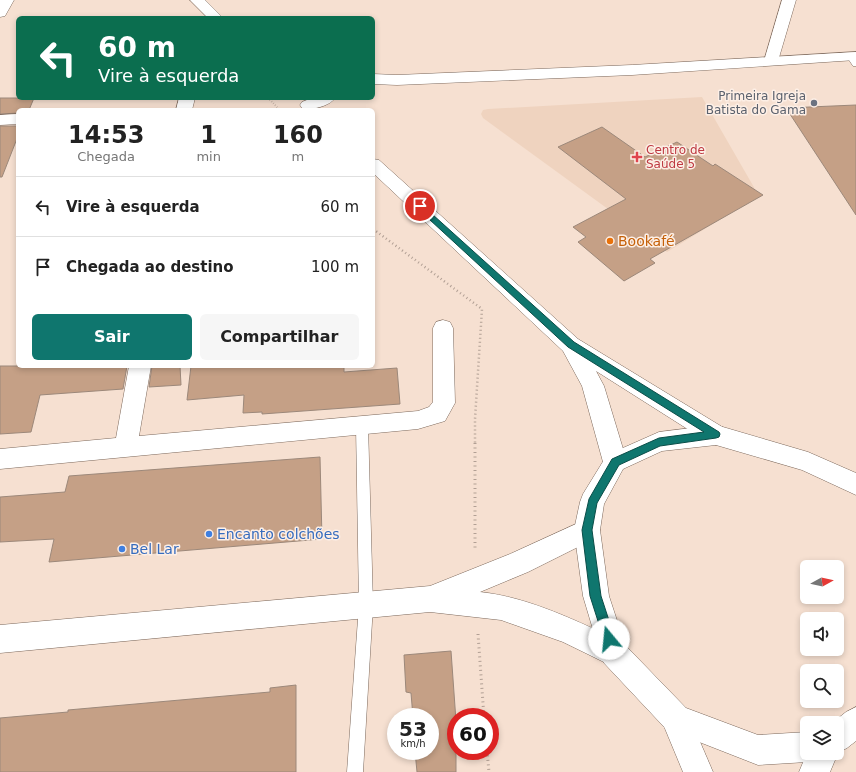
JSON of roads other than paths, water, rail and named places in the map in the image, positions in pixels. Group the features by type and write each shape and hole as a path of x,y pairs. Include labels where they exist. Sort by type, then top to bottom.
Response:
{"street":[{"path":"0,13 7,0"},
{"path":"197,0 214,16"},
{"path":"771,61 789,0"},
{"path":"375,79 396,80 624,71 771,61 854,59"},
{"path":"375,85 396,80"},
{"path":"307,104 320,100"},
{"path":"0,120 16,119"},
{"path":"375,166 571,344 716,434 808,462 856,484"},
{"path":"0,458 418,420 437,414 444,403 443,328"},
{"path":"571,344 592,386 615,462"},
{"path":"126,446 140,368"},
{"path":"614,653 596,596 587,530 592,502 615,462 659,442 716,434"},
{"path":"0,639 430,599 475,593 519,563 587,530"},
{"path":"475,593 502,607 569,631 614,653 676,719 698,772"},
{"path":"676,719 758,750 800,747"},
{"path":"844,732 856,722"},
{"path":"814,772 820,760"}],"lane":[{"path":"355,772 366,605 362,425"}],"place":[{"name":"Primeira Igreja Batista do Gama","path":"814,103"},
{"name":"Centro de Saúde 5","path":"637,157"},
{"name":"Bookafé","path":"610,241"},
{"name":"Encanto colchões","path":"209,534"},
{"name":"Bel Lar","path":"122,549"}]}
